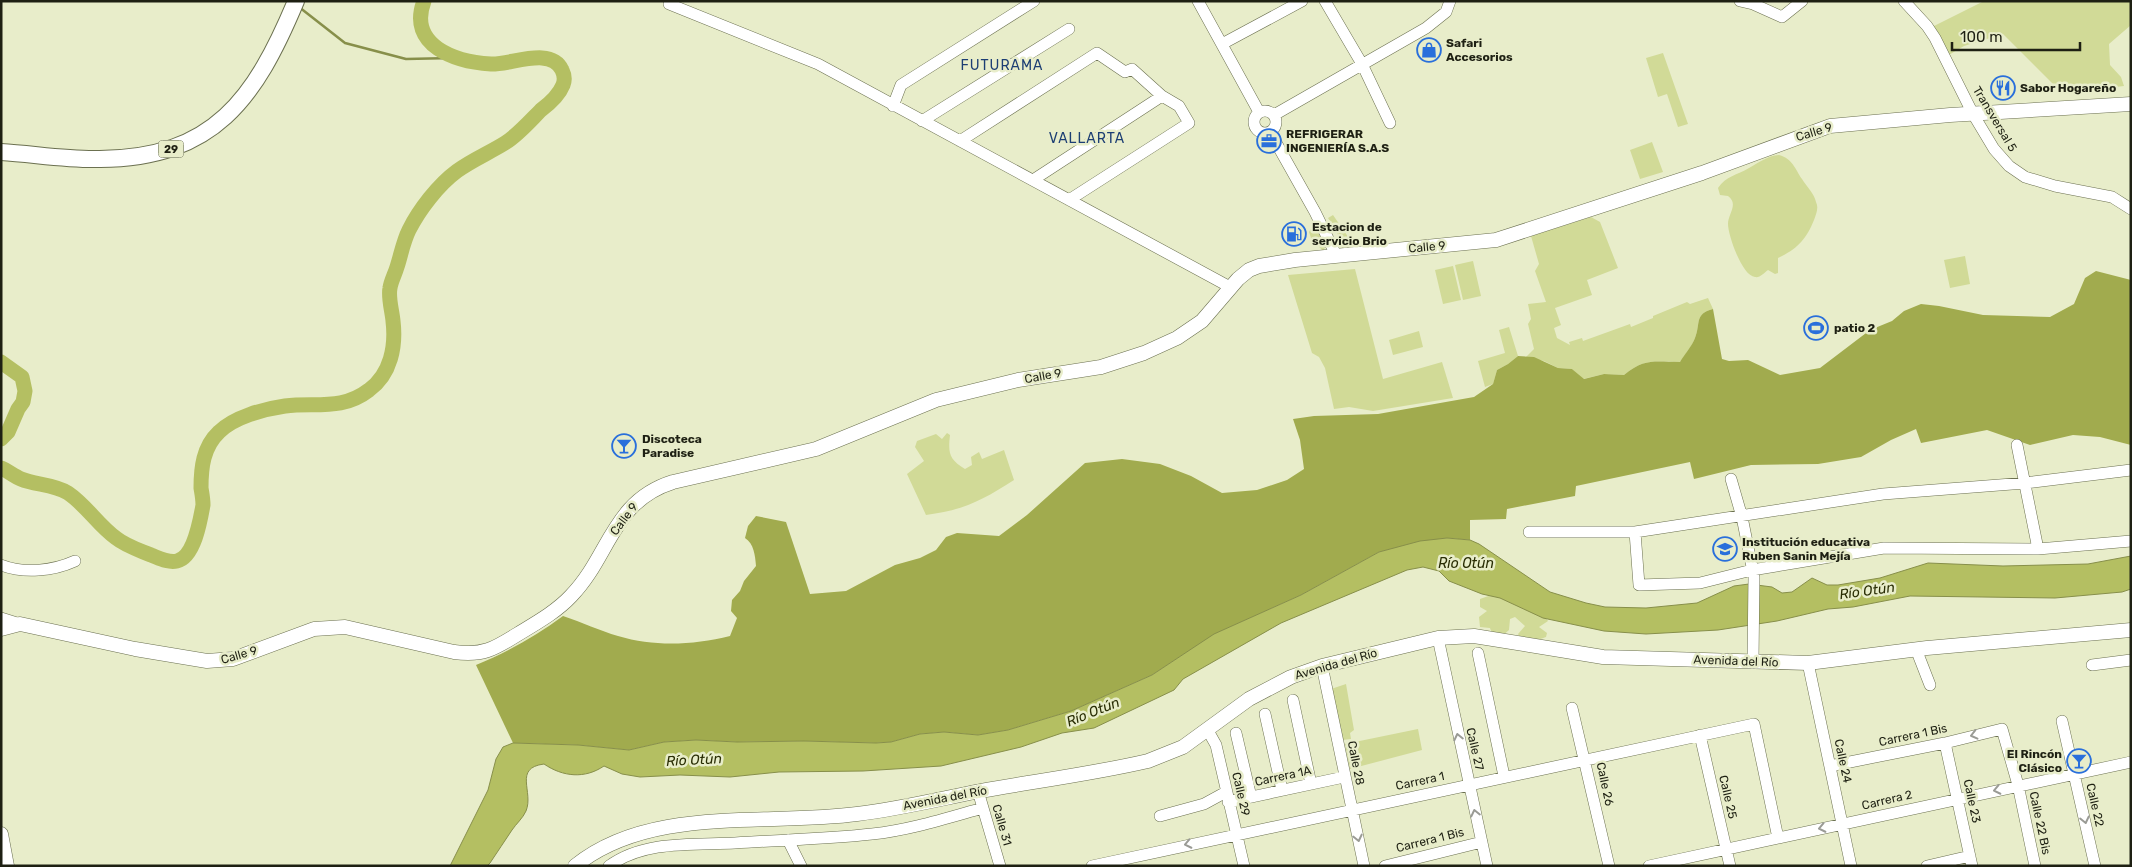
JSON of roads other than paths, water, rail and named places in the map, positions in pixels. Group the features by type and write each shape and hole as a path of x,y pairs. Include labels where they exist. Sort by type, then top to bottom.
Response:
{"highway":[{"name":"29","path":"1,152 76,158 124,158 149,155 186,143 215,126 243,99 270,60 296,1"}],"main road":[{"name":"Calle 9","path":"20,624 135,649 207,661 232,659 314,629 345,627 467,654 492,650 548,615 572,596 619,522 631,507 650,491 701,475 783,458 816,449 936,400 1018,380 1101,367 1144,354 1177,338 1202,322 1230,287 1244,274 1259,266 1336,255 1496,240 1702,173 1830,126 1973,114 2131,104"},
{"path":"1,629 20,624"},
{"name":"Avenida del Río","path":"575,866 590,861 611,843 647,832 685,824 856,815 1148,761 1183,746 1268,688 1322,666 1438,638 1474,636 1603,656 1808,663 1916,649 2131,630"},
{"path":"1,834 6,866"}],"street":[{"path":"894,106 901,85 1034,1"},
{"path":"1198,1 1259,112"},
{"path":"1222,44 1302,1"},
{"path":"1325,1 1362,64 1390,123"},
{"path":"1274,115 1438,20 1446,12 1450,1"},
{"path":"1740,1 1754,2 1782,17 1802,1"},
{"name":"Transversal 5","path":"1904,1 1922,20 1934,38 1973,114 2003,161 2025,177 2055,186 2112,197 2131,209"},
{"path":"669,4 818,64 1230,287"},
{"path":"922,121 1069,29"},
{"path":"960,141 1097,53 1125,72 1132,69 1162,96 1179,106 1190,122 1069,200"},
{"path":"1033,180 1162,96"},
{"path":"1266,111 1274,115 1276,123 1270,132 1262,133 1254,126 1255,118 1259,112 1266,111"},
{"path":"1270,132 1315,212 1336,255"},
{"path":"2017,445 2038,549"},
{"path":"1529,532 1635,532 1883,494 2024,483 2131,470"},
{"path":"1731,479 1742,517 1753,574 1753,661"},
{"path":"1635,532 1640,585 1700,583 1884,548 2038,549 2131,541"},
{"path":"1,564 9,568 44,570 75,561"},
{"name":"Calle 9","path":"1,618 20,624"},
{"name":"Calle 27","path":"1438,638 1487,866"},
{"path":"1916,649 1930,685"},
{"path":"1478,653 1504,776"},
{"path":"2092,665 2131,660"},
{"name":"Calle 24","path":"1808,663 1851,866"},
{"name":"Calle 28","path":"1322,666 1364,866"},
{"path":"1293,700 1311,784"},
{"name":"Calle 26","path":"1572,708 1609,866"},
{"path":"1265,714 1282,790"},
{"name":"Calle 22","path":"2062,721 2095,866"},
{"name":"Carrera 1","path":"1092,866 1504,776 1754,724 1778,838"},
{"name":"Calle 29","path":"1207,729 1216,745 1244,866"},
{"name":"Carrera 1 Bis","path":"1830,766 1945,743 2002,729"},
{"name":"Calle 22 Bis","path":"2002,729 2018,785 2035,866"},
{"path":"1236,733 1251,797"},
{"name":"Calle 25","path":"1700,735 1730,866"},
{"name":"Calle 23","path":"1945,743 1971,861"},
{"name":"Carrera 2","path":"1649,866 1957,798 2131,762"},
{"name":"Carrera 1A","path":"1160,816 1227,797 1251,797 1344,776"},
{"name":"Calle 31","path":"978,792 1000,866"},
{"path":"609,866 630,854 644,850 687,844 874,834 917,826 983,808"},
{"path":"788,840 801,866"},
{"name":"Carrera 1 Bis","path":"1385,866 1482,842"},
{"path":"1,857 6,866"},
{"path":"1927,866 1971,861"}],"water":[{"name":"Río Otún","path":"1447,538 1470,540 1479,544 1550,592 1605,607 1646,608 1697,603 1734,586 1749,584 1772,587 1782,593 1792,592 1812,578 1827,585 1838,585 1880,578 1928,563 2003,566 2088,564 2131,556 2131,589 2122,592 2055,598 1910,596 1718,630 1646,634 1604,631 1543,618 1500,598 1482,594 1449,581 1439,571 1423,567 1407,570 1281,623 1183,679 1174,690 1094,728 1062,733 1021,747 941,766 863,771 779,772 730,777 680,775 640,777 622,774 604,766 589,773 574,775 559,772 544,764 535,766 529,770 527,776 528,804 526,811 490,863 487,866 450,866 488,790 496,759 503,747 513,743 578,745 629,750 664,742 696,740 876,743 891,742 920,734 944,732 978,735 1008,730 1071,711 1152,675 1214,634 1301,595 1379,552 1420,541"}],"waterway":[{"path":"417,1 421,10"},
{"path":"1,468 21,479 63,490 120,541 160,559 177,561 188,553 195,538 203,505 201,488 202,465 209,444 219,432 241,418 268,409 349,401 359,397 376,383 387,368 393,350 394,330 389,296 404,244 413,222 430,198 450,177 469,163 510,140 556,96 564,81 562,70 557,63 549,59 530,58 499,64 477,63 463,60 438,49 428,40 422,30 421,17 424,1"},
{"path":"299,7 345,43 406,59 453,58"},
{"path":"1,362 22,377 25,391 23,402 8,432 1,439"}],"place":[{"name":"Safari Accesorios","path":"1429,50"},
{"name":"Sabor Hogareño","path":"2003,88"},
{"name":"REFRIGERAR INGENIERÍA S.A.S","path":"1269,141"},
{"name":"Estacion de servicio Brio","path":"1294,234"},
{"name":"patio 2","path":"1816,328"},
{"name":"Discoteca Paradise","path":"624,446"},
{"name":"Institución educativa Ruben Sanin Mejía","path":"1725,549"},
{"name":"El Rincón Clásico","path":"2079,761"}],"district":[{"name":"FUTURAMA","path":"1002,65"},
{"name":"VALLARTA","path":"1087,138"}]}
